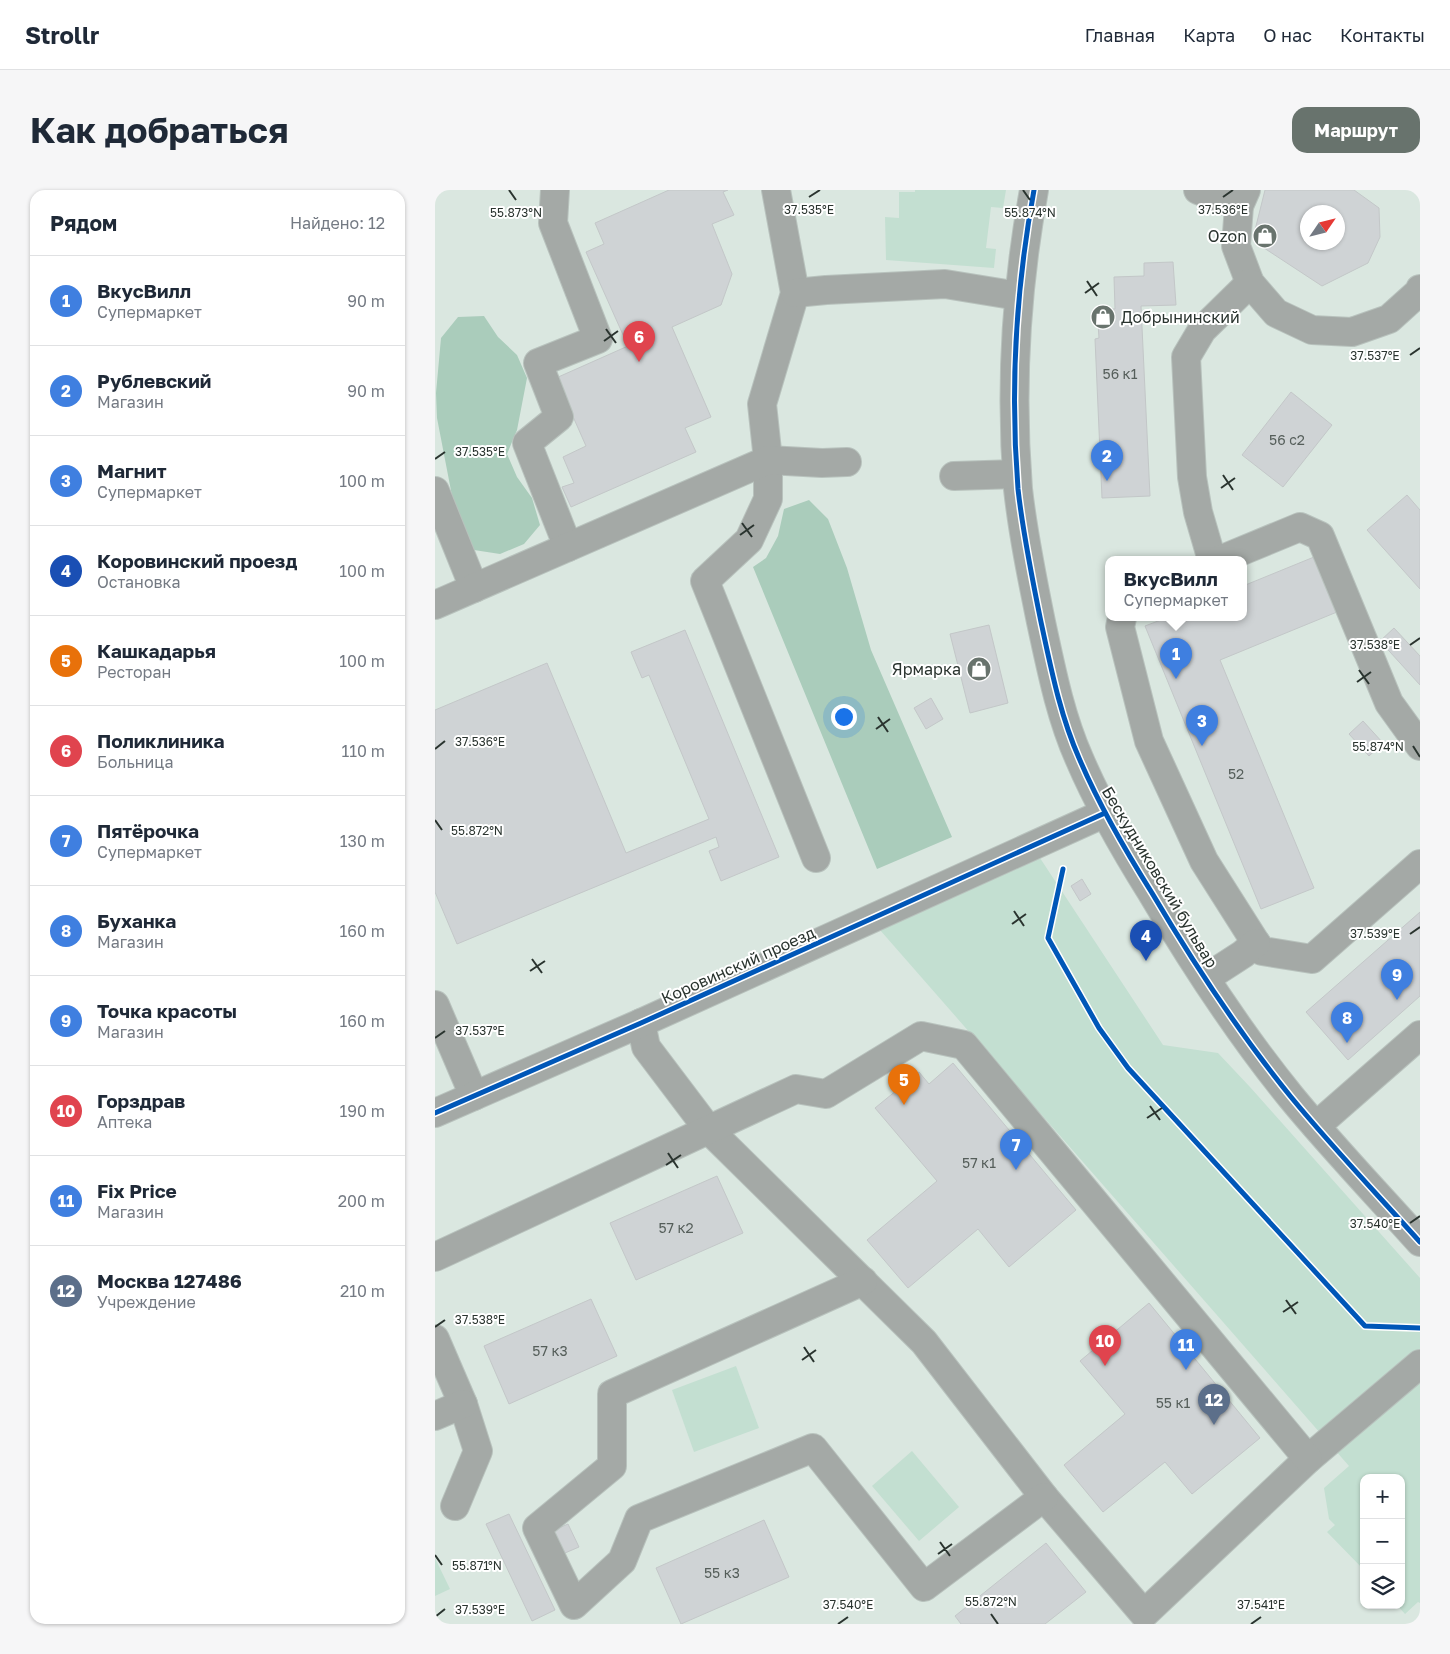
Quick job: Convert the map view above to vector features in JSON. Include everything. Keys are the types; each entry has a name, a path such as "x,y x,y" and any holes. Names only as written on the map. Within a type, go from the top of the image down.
{"street":[{"path":"555,190 553,223 598,339 538,363 559,417 527,443 568,547"},
{"path":"776,190 795,293 762,404 768,460 769,500 749,540 705,581 817,858"},
{"name":"Бескудниковский бульвар","path":"1033,190 1018,296 1015,387 1017,474 1029,563 1053,681 1079,758 1105,813 1175,931 1237,1027 1292,1098 1420,1242"},
{"path":"1198,190 1243,198 1236,246 1250,284 1276,313 1312,330 1352,332 1389,319 1419,292"},
{"path":"795,293 945,284 1018,296"},
{"path":"1212,556 1198,512 1192,477 1186,357 1202,330 1250,284"},
{"path":"435,605 768,460 822,463 847,462"},
{"path":"955,476 1017,474"},
{"path":"435,491 474,588"},
{"path":"1230,556 1300,527 1320,536 1389,703 1420,746"},
{"path":"1121,621 1120,627 1149,742 1204,862 1262,950 1312,959 1420,864"},
{"name":"Коровинский проезд","path":"435,1113 641,1023 1105,813"},
{"path":"1206,978 1243,954 1256,943"},
{"path":"435,1005 474,1096"},
{"path":"641,1023 646,1048 709,1129 924,1342 1138,1619 1308,1459 1420,1364"},
{"path":"1316,1126 1420,1035"},
{"path":"435,1257 796,1089 826,1094 921,1036 964,1045 1308,1459"},
{"path":"863,1281 612,1394 612,1466 537,1528 574,1605 622,1561 639,1519 813,1448 924,1587 1044,1497"},
{"path":"435,1338 463,1404 478,1452 455,1506"},
{"path":"435,1416 463,1404"}],"green space":[{"path":"915,190 1006,190 1003,208 991,207 986,248 996,249 994,268 886,260 885,217 899,218 899,192 915,192"},
{"path":"484,316 498,337 517,355 527,378 517,430 507,454 517,477 532,498 540,525 524,544 500,554 474,550 461,526 453,501 437,418 436,393 441,338 458,317"},
{"path":"809,500 828,519 847,568 871,650 952,837 877,869 753,567 766,558 778,536 784,509"},
{"path":"1040,858 1163,1045 1218,1053 1420,1278 1420,1603 1418,1602 1405,1614 1401,1609 1405,1609 1405,1474 1360,1474 1360,1566 1327,1532 1335,1525 1329,1519 1324,1488 1349,1466 880,930"},
{"path":"736,1366 759,1428 694,1452 672,1390"},
{"path":"912,1451 959,1507 919,1541 872,1486"},
{"path":"435,1558 450,1589 435,1596"}],"building":[{"path":"669,190 728,190 723,192 734,215 712,224 732,274 721,305 672,327 711,417 685,428 696,452 571,507 562,487 574,483 563,457 586,446 556,378 628,346 586,252 604,244 595,223"},
{"path":"1265,190 1354,190 1379,208 1380,237 1368,263 1322,286 1261,246 1255,230"},
{"path":"1173,262 1176,305 1141,306 1150,496 1102,498 1095,339 1099,338 1097,309 1115,309 1114,277 1144,276 1144,263"},
{"path":"1291,392 1332,425 1283,487 1242,455"},
{"path":"1407,495 1420,510 1420,589 1367,530"},
{"path":"1314,557 1337,612 1220,660 1314,888 1261,909 1145,626 1158,621 1247,621 1247,584"},
{"name":"Ярмарка","path":"989,625 1008,703 970,713 950,634"},
{"path":"1394,628 1420,656 1420,685 1380,641"},
{"path":"685,630 779,857 721,881 709,851 719,847 716,837 457,944 435,892 435,710 547,663 626,853 709,819 649,675 642,678 631,652"},
{"path":"931,698 943,719 926,729 914,708"},
{"path":"1363,721 1383,743 1369,756 1349,734"},
{"path":"1082,879 1091,894 1080,901 1071,886"},
{"path":"1420,912 1420,996 1348,1060 1306,1012"},
{"path":"953,1063 1076,1210 1009,1267 978,1229 908,1288 867,1240 937,1181 875,1108 919,1072 929,1084"},
{"path":"717,1176 743,1233 636,1280 610,1223"},
{"path":"591,1299 617,1356 509,1404 484,1346"},
{"path":"1149,1303 1260,1438 1192,1494 1165,1462 1103,1512 1064,1465 1125,1414 1080,1361"},
{"path":"509,1514 555,1610 532,1621 486,1524"},
{"path":"764,1520 789,1577 681,1624 656,1568"},
{"path":"568,1524 579,1547 558,1556 548,1533"},
{"path":"1046,1543 1086,1592 1045,1624 961,1624 955,1616"}],"cycle path":[{"path":"1034,190 1023,264 1016,339 1015,414 1018,489 1025,539 1041,622 1057,691 1072,742 1095,793 1122,844 1184,946 1235,1023 1307,1116 1420,1242"},
{"path":"435,1113 641,1023 1105,813"},
{"path":"1063,869 1048,938 1099,1028 1128,1068 1365,1326 1420,1328"}],"place":[{"name":"Ozon","path":"1265,236"},
{"name":"Добрынинский","path":"1103,317"},
{"name":"Поликлиника","path":"639,362"},
{"name":"Рублевский","path":"1107,481"},
{"name":"Ярмарка","path":"979,669"},
{"name":"ВкусВилл","path":"1176,679"},
{"name":"Магнит","path":"1202,746"},
{"name":"Коровинский проезд","path":"1146,961"},
{"name":"Точка красоты","path":"1397,1000"},
{"name":"Буханка","path":"1347,1043"},
{"name":"Кашкадарья","path":"904,1105"},
{"name":"Пятёрочка","path":"1016,1170"},
{"name":"Горздрав","path":"1105,1366"},
{"name":"Fix Price","path":"1186,1370"},
{"name":"Москва 127486","path":"1214,1425"}]}
